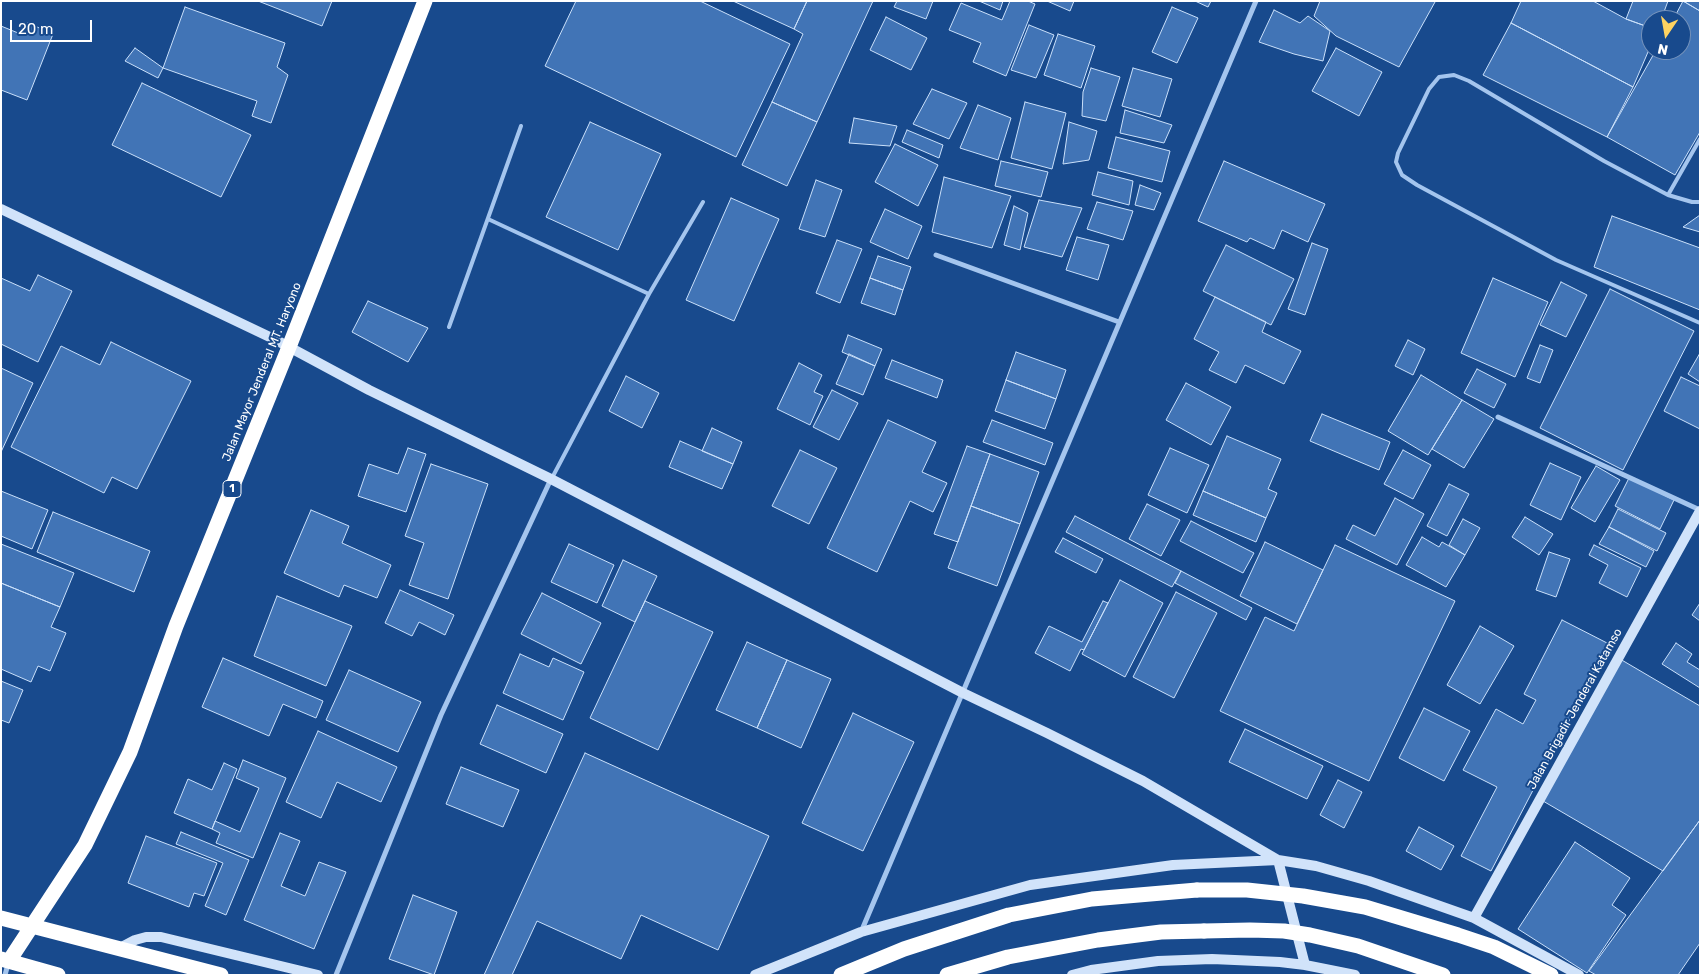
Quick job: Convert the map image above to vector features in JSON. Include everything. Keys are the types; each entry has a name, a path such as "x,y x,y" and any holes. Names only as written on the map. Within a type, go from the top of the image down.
{"highway":[{"name":"Jalan Mayor Jenderal MT. Haryono","path":"5,965 85,845 130,752 176,626 289,347 425,1"},
{"path":"841,975 904,949 1010,915 1092,899 1197,890 1256,891 1303,896 1365,907 1494,947 1551,975"},
{"path":"1,918 221,975"},
{"path":"947,975 1008,957 1098,940 1161,932 1250,930 1284,931 1358,946 1443,975"},
{"path":"5,965 58,975"}],"street":[{"path":"861,932 1256,1"},
{"path":"1,209 289,347 369,390 551,480 963,693 1143,781 1278,860 1305,965"},
{"path":"936,255 1119,322"},
{"path":"1498,417 1700,511"},
{"path":"336,975 441,715 551,480"},
{"name":"Jalan Brigadir Jenderal Katamso","path":"1474,918 1700,511"},
{"path":"755,975 861,932 1030,885 1173,865 1278,860 1316,866 1369,881 1474,918 1579,975"},
{"path":"118,949 135,940 146,937 161,937 318,975"},
{"path":"1072,975 1091,970 1158,961 1212,959 1254,960 1305,965 1355,975"}],"lane":[{"path":"1700,202 1692,202 1668,195 1604,161 1469,81 1454,76 1439,78 1429,89 1398,152 1396,162 1402,175 1417,185 1565,264 1700,324"},
{"path":"449,327 521,126"},
{"path":"1668,195 1700,140"},
{"path":"551,480 649,294 703,202"},
{"path":"488,219 649,294"}],"building":[{"path":"258,1 332,1 322,26"},
{"path":"576,1 700,1 790,44 736,157 545,66"},
{"path":"733,1 807,1 794,29"},
{"path":"807,1 873,1 817,122 772,102 803,34 794,29"},
{"path":"897,1 933,1 926,19 894,7"},
{"path":"979,1 1003,1 1000,10"},
{"path":"1010,1 1028,1 1035,4 1006,76 973,62 981,43 949,30 961,3 1002,20"},
{"path":"1047,1 1074,1 1070,11"},
{"path":"1195,1 1211,1 1208,7"},
{"path":"1320,1 1435,2 1399,67 1336,36 1314,16"},
{"path":"1521,1 1593,1 1626,19 1641,24 1641,60 1645,60 1633,87 1511,23"},
{"path":"1633,1 1668,1 1665,10 1641,10 1641,24 1626,19"},
{"path":"1683,1 1700,1 1700,11"},
{"path":"1683,1 1700,11 1700,132 1675,175 1607,137 1650,60 1691,60 1691,10 1678,10"},
{"path":"185,7 285,43 277,67 288,75 271,123 252,116 257,101 163,68"},
{"path":"1172,7 1198,18 1177,63 1152,52"},
{"path":"1274,10 1300,23 1308,16 1330,31 1323,61 1294,54 1259,42"},
{"path":"886,17 927,38 911,70 870,50"},
{"path":"28,23 53,34 27,100 1,90 1,26 23,35"},
{"path":"1511,23 1633,87 1607,137 1483,75"},
{"path":"1029,25 1054,35 1036,78 1011,70"},
{"path":"1058,34 1095,46 1081,88 1044,75"},
{"path":"135,48 163,68 158,78 125,61"},
{"path":"1336,48 1382,72 1359,116 1312,91"},
{"path":"1091,68 1120,77 1106,121 1082,116 1083,92"},
{"path":"1133,68 1172,79 1160,117 1122,106"},
{"path":"142,83 251,135 221,197 112,145"},
{"path":"932,89 967,103 949,139 913,124"},
{"path":"772,102 817,122 787,186 742,165"},
{"path":"1025,102 1066,113 1052,169 1011,158"},
{"path":"978,105 1011,118 998,160 960,148"},
{"path":"1125,110 1172,125 1164,143 1120,133"},
{"path":"854,118 897,126 890,146 849,143"},
{"path":"590,122 661,154 618,250 546,217"},
{"path":"1069,122 1097,131 1089,160 1063,164"},
{"path":"907,130 943,145 939,158 902,142"},
{"path":"1116,137 1170,151 1162,182 1108,168"},
{"path":"895,144 938,165 918,206 875,182"},
{"path":"1001,161 1048,172 1041,197 995,186"},
{"path":"1224,161 1325,204 1308,242 1282,230 1274,249 1250,238 1247,242 1198,221"},
{"path":"1098,172 1133,181 1129,205 1092,195"},
{"path":"944,177 1011,196 992,248 932,232"},
{"path":"816,180 842,190 825,237 799,229"},
{"path":"1140,185 1161,193 1154,210 1135,205"},
{"path":"731,198 779,219 734,321 686,300"},
{"path":"1039,200 1082,208 1062,257 1024,247"},
{"path":"1097,202 1133,211 1123,240 1087,229"},
{"path":"1014,206 1028,213 1020,250 1004,245"},
{"path":"885,209 922,226 908,259 870,242"},
{"path":"1700,215 1700,232 1683,227"},
{"path":"1612,216 1700,248 1700,310 1594,267"},
{"path":"1077,237 1109,245 1098,280 1066,270"},
{"path":"837,240 862,249 840,303 816,293"},
{"path":"1312,243 1328,249 1305,315 1288,309"},
{"path":"1226,245 1294,279 1271,325 1203,291"},
{"path":"878,256 911,267 903,290 870,278"},
{"path":"38,275 72,291 38,362 1,344 1,278 30,291"},
{"path":"870,278 903,290 895,315 861,303"},
{"path":"1493,278 1548,302 1515,377 1461,353"},
{"path":"1561,282 1587,295 1566,337 1540,325"},
{"path":"1610,289 1694,331 1623,470 1540,428"},
{"path":"1215,297 1266,322 1262,332 1301,351 1284,384 1245,365 1236,383 1209,370 1219,352 1194,339"},
{"path":"368,301 428,328 408,362 352,332"},
{"path":"848,335 882,349 875,366 842,352"},
{"path":"1408,340 1425,349 1413,375 1395,366"},
{"path":"111,342 191,381 137,489 112,477 104,493 11,447 61,346 100,365"},
{"path":"1540,345 1553,350 1540,383 1527,378"},
{"path":"1016,352 1066,370 1056,399 1006,380"},
{"path":"1700,353 1700,382 1688,374"},
{"path":"849,354 875,366 863,395 836,384"},
{"path":"892,360 943,380 937,398 885,378"},
{"path":"799,363 822,375 814,392 823,396 810,425 777,409"},
{"path":"1,368 33,383 1,452"},
{"path":"1477,369 1506,384 1494,408 1464,393"},
{"path":"1421,375 1462,400 1428,455 1388,431"},
{"path":"626,376 659,393 642,428 609,411"},
{"path":"1681,377 1700,386 1700,429 1664,411"},
{"path":"1006,380 1056,399 1045,429 995,411"},
{"path":"1186,383 1231,407 1211,445 1166,420"},
{"path":"832,390 858,403 839,440 813,427"},
{"path":"1462,400 1494,419 1464,468 1432,449"},
{"path":"1322,414 1390,442 1379,470 1310,441"},
{"path":"888,420 936,442 922,472 947,483 933,512 910,501 877,572 827,548"},
{"path":"992,420 1053,443 1045,465 983,442"},
{"path":"712,428 742,442 733,464 702,451"},
{"path":"1227,436 1281,459 1268,489 1277,493 1266,518 1203,491"},
{"path":"680,441 733,464 722,489 669,467"},
{"path":"967,446 990,454 958,542 934,534"},
{"path":"408,448 426,454 406,512 358,496 369,464 398,474"},
{"path":"1170,448 1209,465 1187,513 1148,495"},
{"path":"800,450 837,468 809,524 772,506"},
{"path":"1403,450 1431,465 1413,499 1384,484"},
{"path":"990,454 1039,472 1020,524 971,506"},
{"path":"1550,463 1581,477 1561,520 1530,505"},
{"path":"431,464 488,484 448,599 409,585 424,543 405,536"},
{"path":"1596,466 1620,480 1595,522 1571,508"},
{"path":"1629,478 1674,500 1660,529 1615,506"},
{"path":"1449,484 1469,494 1447,536 1427,526"},
{"path":"1,491 48,510 32,549 1,536"},
{"path":"1203,491 1266,518 1256,542 1193,515"},
{"path":"1395,498 1424,514 1397,565 1346,539 1353,525 1375,536"},
{"path":"1147,504 1180,520 1161,556 1129,539"},
{"path":"971,506 1020,524 997,586 948,568"},
{"path":"1618,509 1666,533 1657,551 1609,527"},
{"path":"311,510 349,526 342,543 391,565 377,598 344,585 339,597 284,573"},
{"path":"53,512 150,551 134,592 37,552"},
{"path":"1075,516 1181,571 1172,587 1066,532"},
{"path":"1525,517 1553,534 1539,555 1512,537"},
{"path":"1463,519 1480,528 1465,555 1449,545"},
{"path":"1191,521 1254,553 1243,573 1180,541"},
{"path":"1609,527 1654,551 1646,567 1599,544"},
{"path":"1422,537 1439,547 1442,542 1465,555 1446,587 1406,565"},
{"path":"1063,538 1103,559 1096,573 1055,552"},
{"path":"1265,542 1323,570 1297,624 1240,596"},
{"path":"1,544 74,573 60,607 1,583"},
{"path":"569,544 614,565 597,603 551,582"},
{"path":"1335,545 1455,601 1369,781 1220,711 1265,617 1294,631"},
{"path":"1594,545 1641,568 1627,597 1599,583 1608,565 1589,555"},
{"path":"1549,552 1570,559 1556,597 1536,590"},
{"path":"623,560 657,576 635,622 602,606"},
{"path":"1181,571 1252,608 1246,620 1175,583"},
{"path":"1120,580 1163,603 1125,677 1082,654"},
{"path":"1,583 60,607 51,627 66,633 50,671 38,666 31,682 1,669"},
{"path":"400,590 454,615 445,635 419,622 412,636 385,623"},
{"path":"1176,592 1217,613 1174,698 1133,677"},
{"path":"542,593 601,623 581,664 521,634"},
{"path":"277,596 352,626 326,686 254,656"},
{"path":"645,601 713,632 658,750 590,718"},
{"path":"1103,601 1108,603 1084,650 1081,649 1070,671 1035,653 1049,626 1082,642"},
{"path":"1700,603 1700,621 1692,615"},
{"path":"1562,620 1609,644 1491,871 1461,856 1497,787 1463,770 1496,709 1523,724 1536,700 1524,694"},
{"path":"1480,626 1514,646 1480,704 1447,685"},
{"path":"747,642 787,660 757,728 716,710"},
{"path":"1676,643 1692,654 1687,662 1700,670 1700,688 1662,664"},
{"path":"520,654 549,667 553,658 584,672 563,720 503,693"},
{"path":"223,658 323,701 316,718 283,704 269,736 202,707"},
{"path":"1620,659 1700,706 1700,820 1663,871 1543,801"},
{"path":"787,660 831,679 801,748 757,728"},
{"path":"349,670 421,702 398,752 326,720"},
{"path":"1,681 23,690 9,723 1,720"},
{"path":"497,705 563,734 546,773 480,744"},
{"path":"1424,708 1470,731 1444,781 1399,758"},
{"path":"853,713 914,742 863,851 802,823"},
{"path":"1245,729 1323,766 1307,799 1229,762"},
{"path":"318,731 397,767 381,802 337,782 321,818 286,802"},
{"path":"585,753 769,836 718,950 641,915 621,959 537,921 512,975 484,975"},
{"path":"243,760 286,778 253,858 216,843 220,833 212,829 215,821 240,832 259,788 236,778"},
{"path":"224,763 237,769 212,829 174,813 188,779 212,790"},
{"path":"461,767 519,790 503,827 446,804"},
{"path":"1338,780 1362,792 1344,828 1320,815"},
{"path":"1700,820 1700,943 1678,975 1596,975 1589,971"},
{"path":"1419,827 1454,846 1441,870 1406,851"},
{"path":"181,832 249,860 226,915 205,906 223,863 176,844"},
{"path":"280,833 300,841 281,886 305,896 319,862 346,872 314,949 244,920"},
{"path":"146,836 217,863 204,896 194,893 189,907 128,883"},
{"path":"1575,842 1630,878 1612,905 1626,915 1587,973 1518,929"},
{"path":"413,895 457,912 434,975 389,959"}]}
